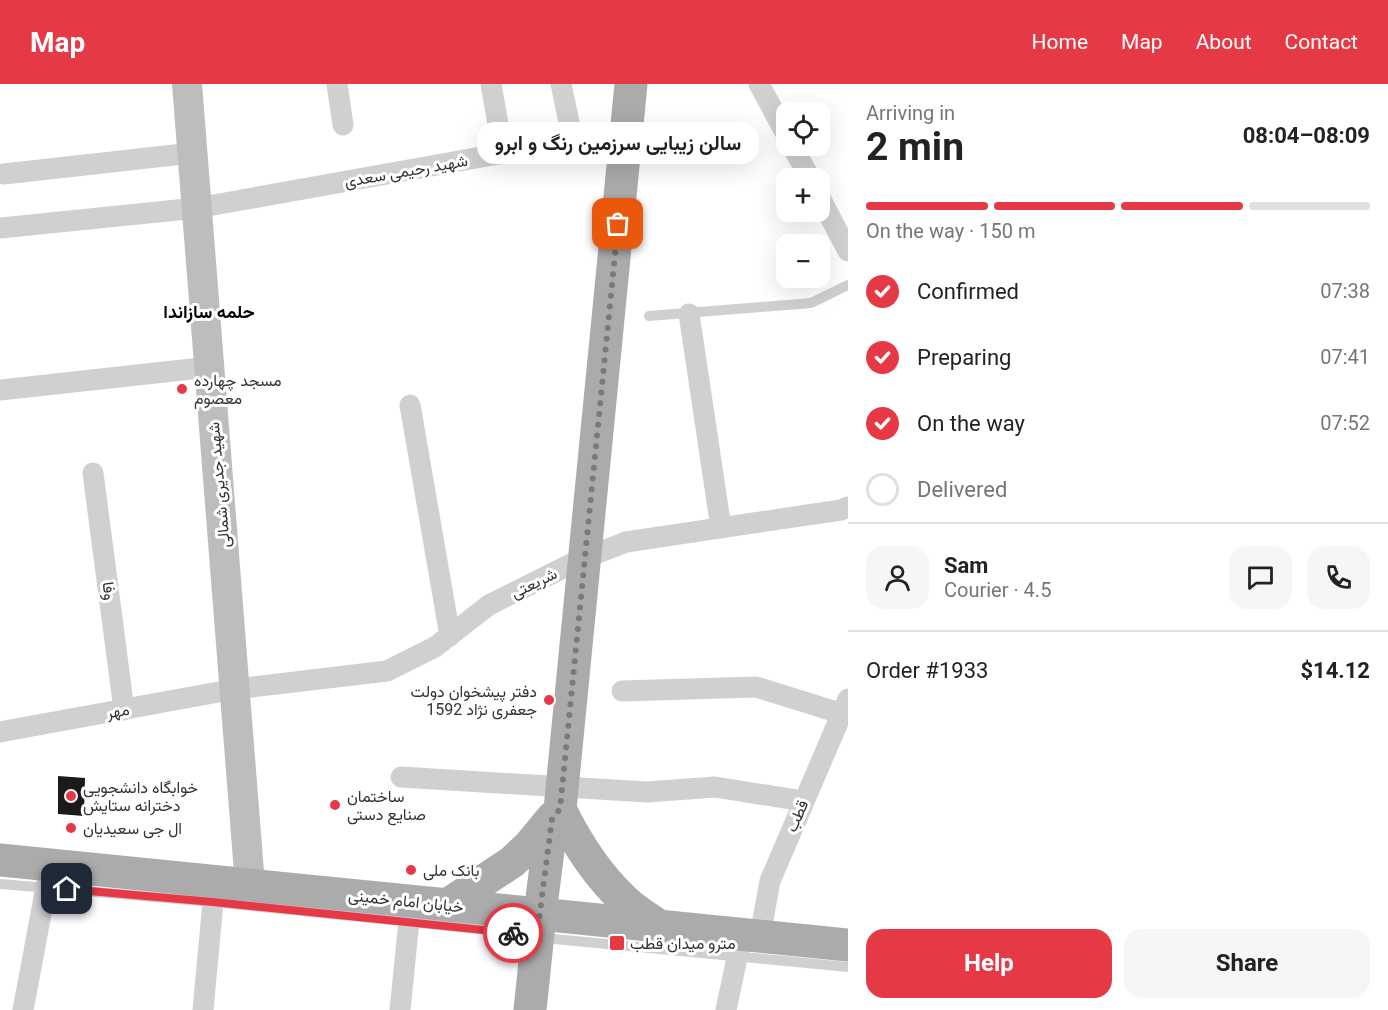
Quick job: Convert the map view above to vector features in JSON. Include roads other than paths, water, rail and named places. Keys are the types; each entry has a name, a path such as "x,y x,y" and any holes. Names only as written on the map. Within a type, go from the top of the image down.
{"main road":[{"name":"شهید جدیری شمالی","path":"187,84 250,885"},
{"path":"546,1010 547,926 632,84"},
{"path":"447,905 512,862 529,846 558,810"},
{"path":"558,810 581,848 604,878 626,902 659,926"},
{"name":"خیابان امام خمینی","path":"0,860 49,876 250,885 411,901 447,905 547,926 659,926 747,942 848,945"},
{"path":"530,1010 547,926"}],"street":[{"path":"337,84 342,125"},
{"path":"491,84 503,153"},
{"path":"561,84 573,141"},
{"path":"759,84 776,115"},
{"name":"شهید رحیمی سعدی","path":"0,228 197,208 615,133"},
{"path":"4,174 192,153"},
{"path":"830,217 848,251"},
{"path":"688,314 721,528"},
{"path":"0,390 210,367"},
{"path":"410,405 450,636"},
{"name":"وفا","path":"93,473 124,710"},
{"name":"شریعتی","path":"235,689 387,672 435,647 489,605 575,562 626,542 841,510 848,507"},
{"path":"622,691 756,687 844,716"},
{"name":"مهر","path":"0,732 235,689"},
{"name":"قطب","path":"726,1010 747,942 770,881 803,801 844,716"},
{"path":"401,777 558,810 571,786 647,792 715,787 803,801"},
{"path":"23,1010 49,876"},
{"path":"400,1010 411,901"},
{"path":"202,1010 213,902"}],"lane":[{"path":"649,316 810,303 848,285"},
{"path":"0,884 49,876 213,902 747,942 848,967"}],"place":[{"name":"سالن زیبایی سرزمین رنگ و ابرو","path":"618,224"},
{"name":"مسجد چهارده معصوم","path":"182,389"},
{"name":"دفتر پیشخوان دولت 1592 جعفری نژاد","path":"549,700"},
{"name":"خوابگاه دانشجویی دخترانه ستایش","path":"71,796"},
{"name":"ساختمان صنایع دستی","path":"335,805"},
{"name":"ال جی سعیدیان","path":"71,828"},
{"name":"بانک ملی","path":"411,870"},
{"name":"مترو میدان قطب","path":"617,943"}],"district":[{"name":"حلمه سازاندا","path":"209,311"}]}
